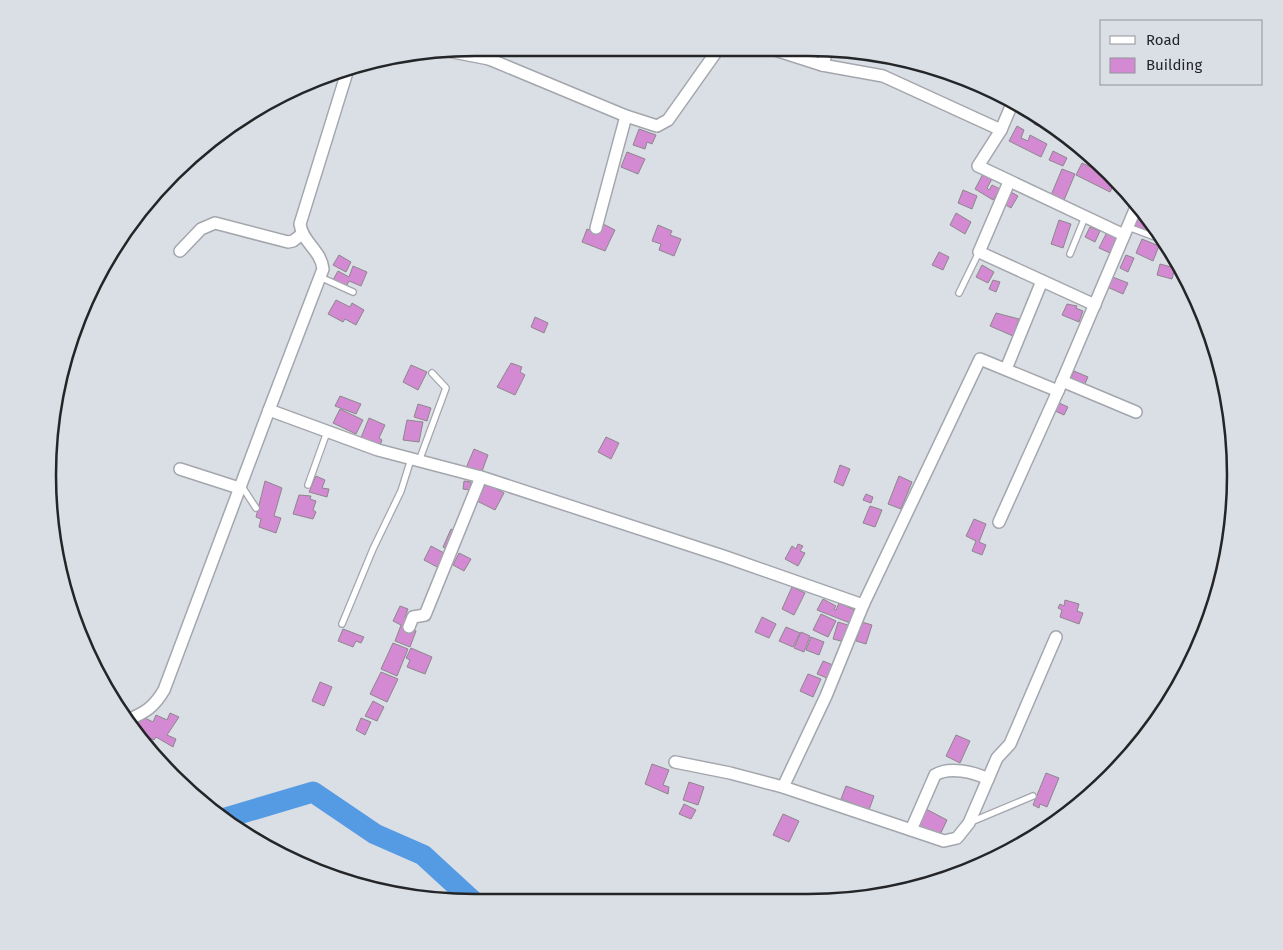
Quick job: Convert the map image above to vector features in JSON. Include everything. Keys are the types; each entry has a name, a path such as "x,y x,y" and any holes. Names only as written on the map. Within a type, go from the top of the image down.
{"street":[{"path":"497,56 626,116 657,126 668,120 713,56"},
{"path":"794,56 822,65 883,76 1001,130"},
{"path":"822,65 825,57"},
{"path":"134,717 147,712 156,704 164,690 323,269 319,253 302,234 300,224 346,77"},
{"path":"1010,108 1001,130 978,166 1085,217 1126,231"},
{"path":"596,228 626,116"},
{"path":"1009,182 978,252 1094,306"},
{"path":"999,522 1060,386 1134,212"},
{"path":"180,251 201,229 215,223 288,242 302,234"},
{"path":"1006,369 1042,281"},
{"path":"783,787 826,696 862,605 980,359 1136,412"},
{"path":"270,410 378,450 481,478 726,557 862,605"},
{"path":"180,469 240,487"},
{"path":"409,627 413,617 422,618 425,615 481,478"},
{"path":"675,762 730,773 783,787 944,841 957,838 969,823 997,758 1010,744 1056,636"},
{"path":"911,830 935,776 940,772 966,772 988,779"}],"lane":[{"path":"1070,254 1085,217"},
{"path":"1126,231 1153,238"},
{"path":"959,293 978,252"},
{"path":"320,277 353,292"},
{"path":"342,624 373,549 446,388 432,373"},
{"path":"308,486 327,432"},
{"path":"240,487 256,508"},
{"path":"969,823 1032,796"}],"building":[{"path":"1017,126 1024,130 1021,138 1028,141 1030,135 1047,144 1041,157 1009,141"},
{"path":"639,129 656,135 652,144 647,142 645,149 633,145"},
{"path":"1053,151 1067,158 1063,166 1049,160"},
{"path":"627,152 645,159 638,174 621,167"},
{"path":"1082,163 1092,167 1112,188 1110,192 1076,175"},
{"path":"1062,169 1075,174 1062,205 1049,200"},
{"path":"983,174 992,179 987,188 989,190 992,185 1000,189 993,200 975,189"},
{"path":"963,190 977,196 972,209 958,203"},
{"path":"1011,192 1018,196 1011,208 1004,204"},
{"path":"956,213 971,222 965,234 950,225"},
{"path":"1135,214 1147,229 1146,231 1133,226"},
{"path":"1059,220 1071,224 1063,248 1051,244"},
{"path":"603,224 615,230 605,251 582,242 587,229 598,233"},
{"path":"658,225 672,231 670,235 681,239 674,256 659,250 661,244 652,241"},
{"path":"1090,227 1100,231 1095,242 1085,237"},
{"path":"1107,232 1118,238 1110,253 1099,248"},
{"path":"1142,239 1159,246 1153,261 1136,253"},
{"path":"939,252 949,257 943,270 932,265"},
{"path":"339,255 351,262 346,272 333,265"},
{"path":"1126,255 1134,258 1128,272 1120,268"},
{"path":"1160,264 1172,267 1174,272 1172,279 1157,275"},
{"path":"982,265 994,272 988,283 976,277"},
{"path":"353,266 367,272 361,286 349,281 346,287 333,280 338,271 349,277"},
{"path":"1110,276 1128,283 1123,294 1105,286"},
{"path":"993,280 1000,282 996,292 989,289"},
{"path":"336,300 350,307 352,303 364,310 356,325 345,319 343,322 328,314"},
{"path":"1067,304 1077,306 1076,308 1083,311 1079,322 1062,315"},
{"path":"996,313 1019,319 1013,336 990,326"},
{"path":"535,317 548,323 544,333 531,327"},
{"path":"511,363 522,367 520,372 525,375 515,395 497,387"},
{"path":"411,365 427,372 418,390 403,382"},
{"path":"1074,371 1088,377 1083,388 1069,383"},
{"path":"340,396 361,404 356,414 335,406"},
{"path":"1057,402 1068,407 1064,415 1053,410"},
{"path":"418,404 431,408 427,421 414,417"},
{"path":"340,409 363,420 356,434 333,423"},
{"path":"369,418 385,425 379,438 382,440 379,448 360,440"},
{"path":"407,420 423,422 419,442 403,440"},
{"path":"606,437 619,443 611,459 598,452"},
{"path":"474,449 488,455 481,474 466,468"},
{"path":"840,465 850,469 843,486 834,482"},
{"path":"316,476 325,480 322,488 329,489 327,497 309,492"},
{"path":"899,476 912,482 901,509 888,504"},
{"path":"265,481 282,488 274,516 281,518 276,533 259,527 261,519 256,517"},
{"path":"464,481 471,482 470,490 463,489"},
{"path":"486,483 504,493 495,510 477,501"},
{"path":"866,494 873,497 871,503 863,500"},
{"path":"299,495 311,496 310,499 316,501 313,510 316,512 313,519 293,514"},
{"path":"870,506 882,510 875,527 863,523"},
{"path":"974,519 986,524 979,542 986,545 982,555 972,551 976,541 966,536"},
{"path":"451,529 458,532 450,550 443,547"},
{"path":"798,544 803,546 800,551 805,553 798,566 785,559 792,546 796,549"},
{"path":"431,546 446,554 439,568 424,560"},
{"path":"459,553 471,559 464,571 453,565"},
{"path":"792,587 805,593 794,615 782,609"},
{"path":"823,599 836,606 834,609 836,610 839,603 855,610 850,623 817,610"},
{"path":"1065,600 1079,604 1077,611 1083,613 1079,624 1060,617 1062,610 1058,608 1060,604 1064,606"},
{"path":"400,606 408,609 405,617 408,619 404,626 416,631 410,647 395,641 401,625 393,621"},
{"path":"821,614 836,621 828,637 813,630"},
{"path":"762,617 776,624 769,638 755,632"},
{"path":"838,622 851,626 845,642 833,639"},
{"path":"862,622 872,625 866,644 856,641"},
{"path":"786,627 800,633 793,647 779,641"},
{"path":"343,629 364,637 361,643 356,641 353,647 338,641"},
{"path":"801,632 810,636 804,652 794,648"},
{"path":"811,637 824,642 819,655 806,650"},
{"path":"393,643 408,649 397,676 381,669"},
{"path":"411,648 432,657 425,674 407,667 410,660 406,658"},
{"path":"823,661 833,665 827,678 817,674"},
{"path":"381,672 398,679 387,702 370,694"},
{"path":"808,674 821,679 813,697 800,691"},
{"path":"320,682 332,687 324,706 312,701"},
{"path":"373,701 384,707 377,721 365,716"},
{"path":"170,713 179,717 167,735 176,739 173,747 156,737 154,740 149,738 138,723 141,716 153,722 156,715 167,720"},
{"path":"361,718 371,722 365,735 356,730"},
{"path":"956,735 970,741 960,763 946,756"},
{"path":"652,764 669,770 663,785 669,787 668,794 645,784"},
{"path":"1046,773 1059,778 1047,807 1040,804 1039,808 1033,805"},
{"path":"689,782 704,787 698,805 683,800"},
{"path":"846,786 874,796 869,810 841,799"},
{"path":"684,804 696,810 691,819 679,814"},
{"path":"926,809 947,820 939,837 918,826"},
{"path":"783,814 799,821 789,842 773,835"}],"waterway":[{"path":"232,816 313,792 375,834 423,855 465,894"}]}
